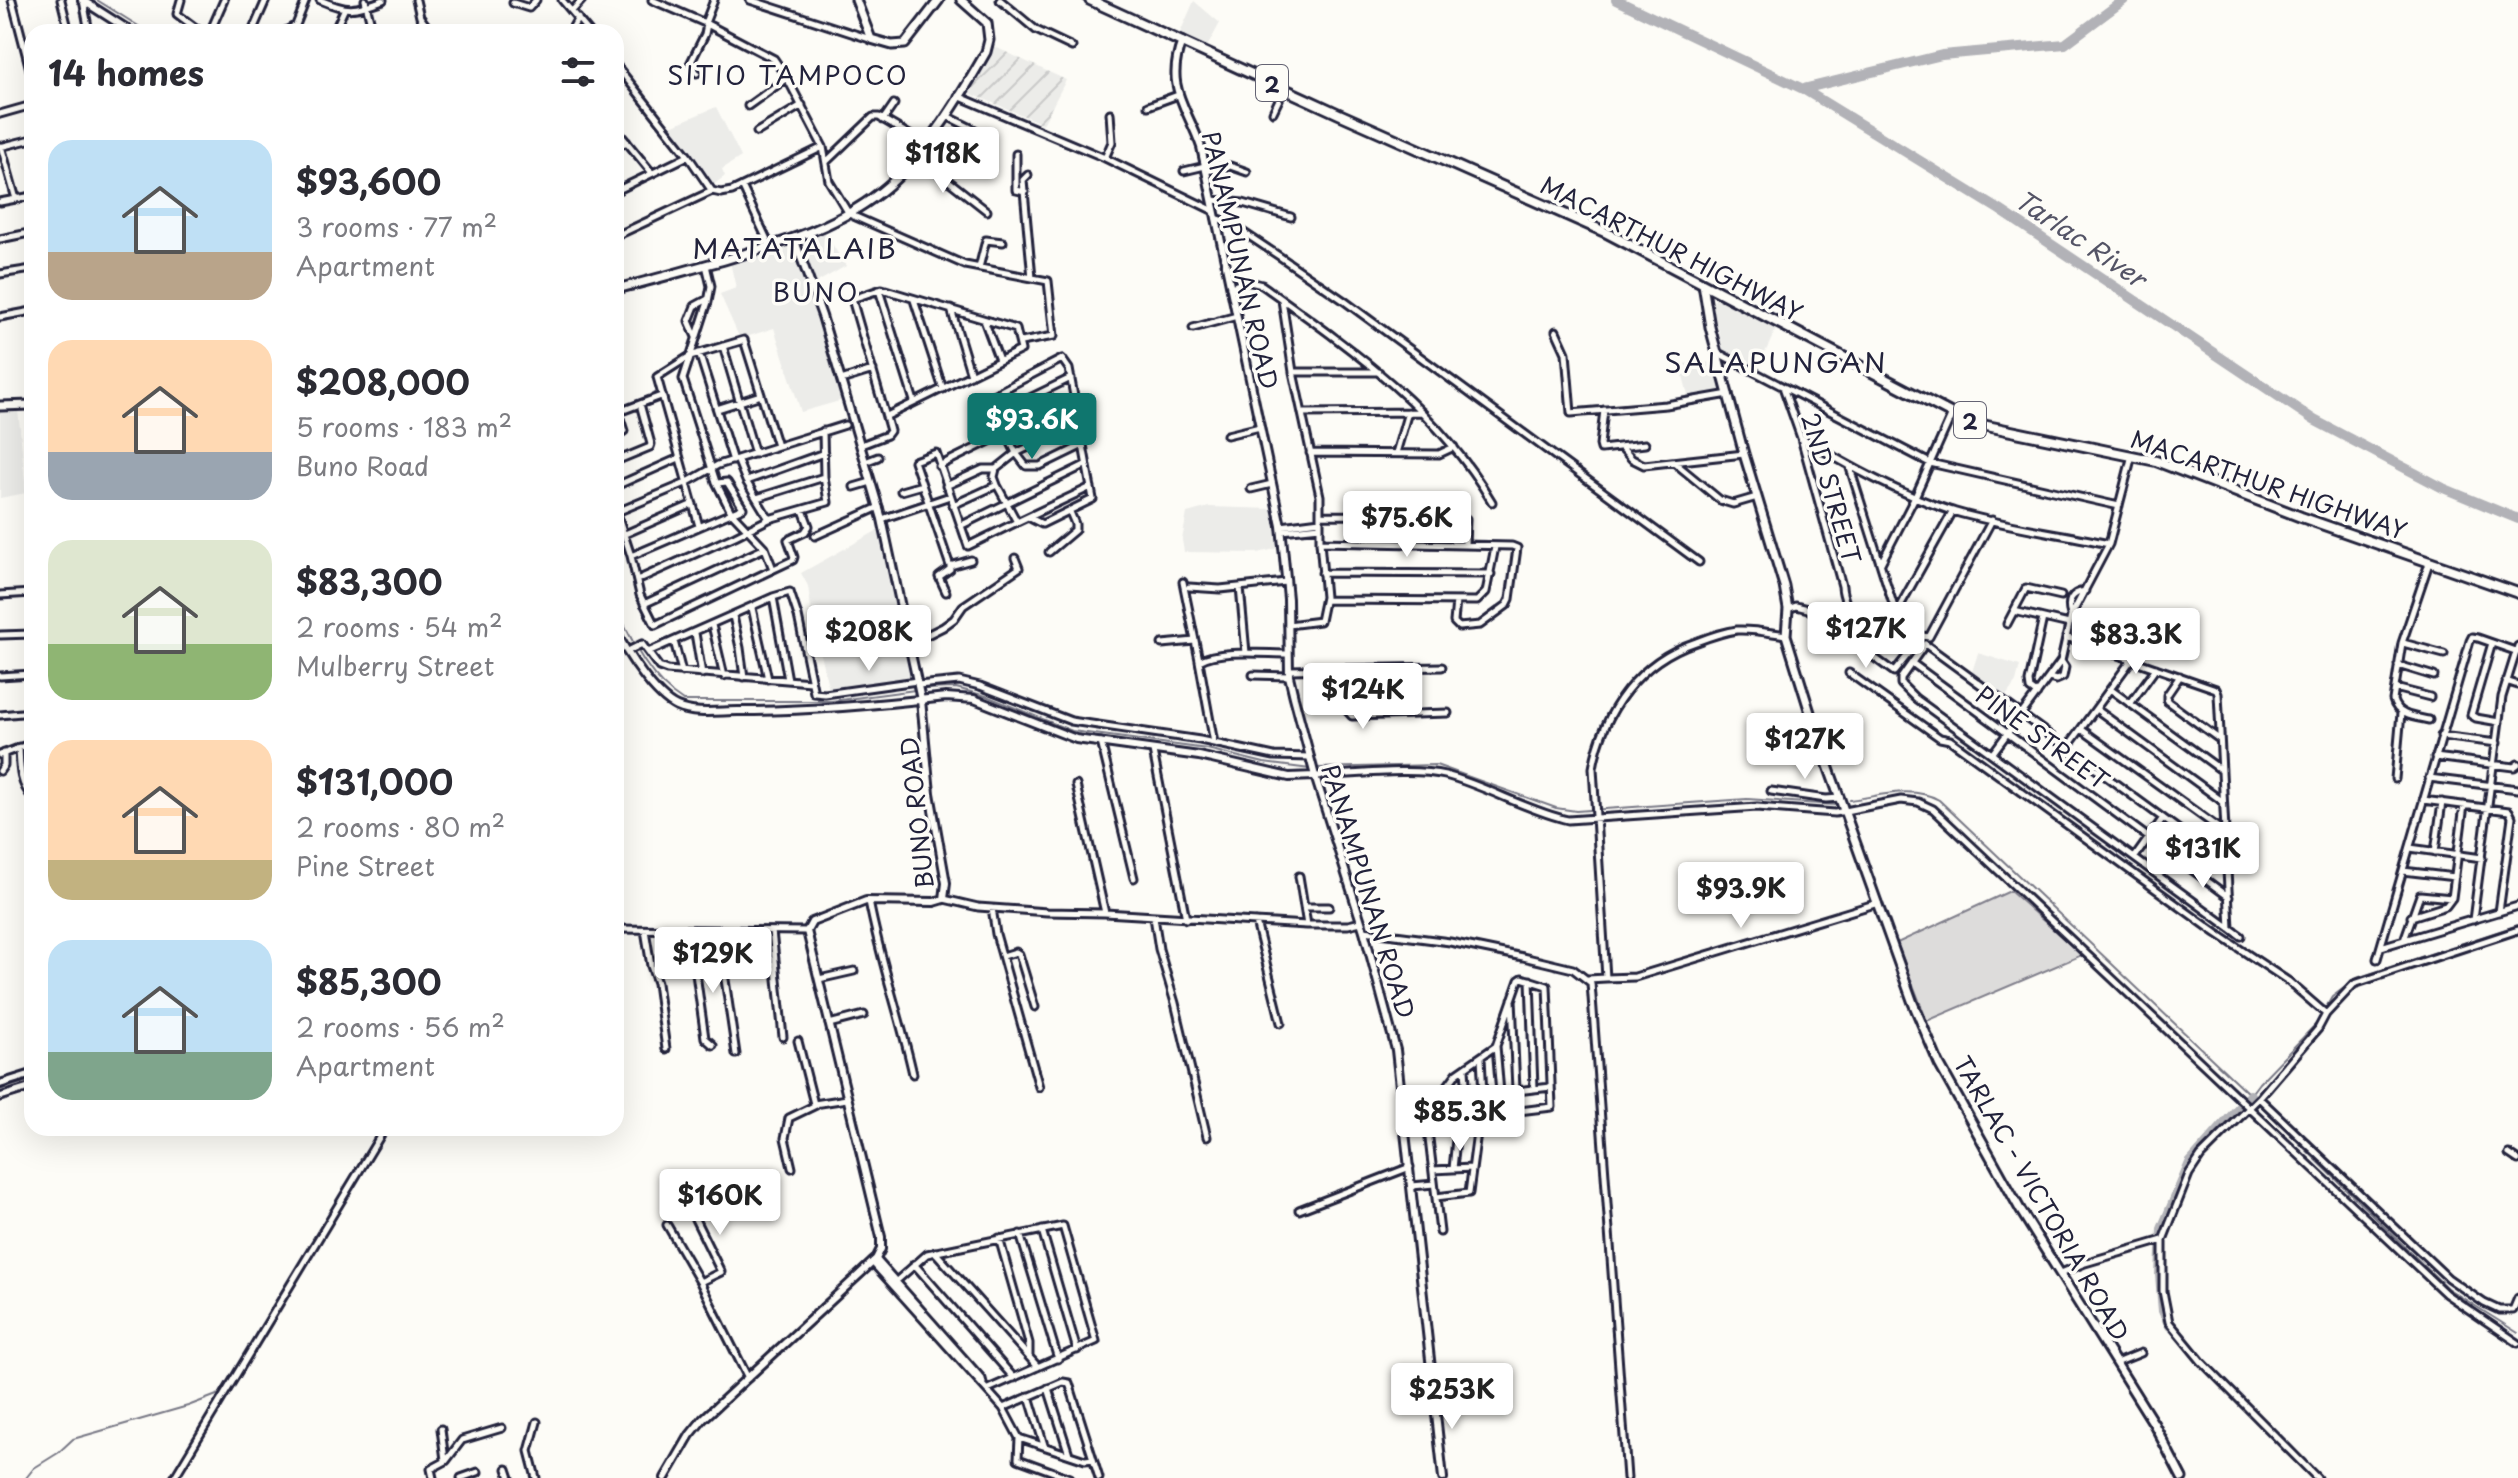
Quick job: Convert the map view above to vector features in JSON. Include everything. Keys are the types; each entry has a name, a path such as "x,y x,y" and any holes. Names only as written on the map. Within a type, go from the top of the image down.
{"highway":[{"name":"MACARTHUR HIGHWAY","path":"1090,0 1605,232 1952,414 1987,426 2132,454 2518,593"}],"main road":[{"path":"856,0 871,39 892,45 905,44 939,0"},
{"path":"624,287 650,282 816,231 849,214 890,185 946,115 979,64 989,40 987,23 972,3 961,0"},
{"name":"TARLAC - VICTORIA ROAD","path":"1703,284 1708,319 1744,454 1784,586 1788,609 1786,635 1817,735 1913,1003 1939,1064 2021,1211 2154,1424 2182,1478"},
{"path":"0,406 24,405"}],"street":[{"path":"12,0 24,46"},
{"path":"61,0 67,24"},
{"path":"82,0 87,24"},
{"path":"82,0 120,24"},
{"path":"181,0 177,14 190,24"},
{"path":"214,24 224,0"},
{"path":"256,24 266,0"},
{"path":"296,24 306,0"},
{"path":"320,0 344,10 383,0"},
{"path":"416,0 425,24"},
{"path":"513,3 529,8 536,0"},
{"path":"572,11 582,0"},
{"path":"652,0 706,23 774,59 823,147 829,181 849,214 943,257 979,268 1043,279 1049,283 1054,336 1021,342"},
{"path":"697,73 690,64 705,34 714,0"},
{"path":"750,0 871,39"},
{"path":"1000,0 1027,24 1072,47"},
{"path":"564,2 583,24"},
{"path":"366,3 371,24"},
{"path":"338,24 344,10"},
{"path":"575,24 578,18"},
{"name":"PANAMPUNAN ROAD","path":"1182,41 1176,59 1178,95 1196,132 1206,168 1281,529 1289,673 1310,757 1391,1028 1400,1076 1443,1478"},
{"path":"624,75 712,191"},
{"path":"748,106 787,78"},
{"path":"1273,112 1284,89"},
{"path":"1148,106 1178,95"},
{"path":"958,96 1105,158 1228,222 1343,300 1699,562"},
{"path":"883,120 894,104"},
{"path":"757,132 802,105"},
{"path":"0,114 24,107"},
{"path":"1105,158 1112,142 1110,113"},
{"path":"946,115 975,130 984,169"},
{"path":"826,162 873,117 925,144"},
{"path":"624,138 652,173"},
{"path":"16,199 0,146 24,142"},
{"path":"624,232 712,191 727,192 742,186 823,147"},
{"path":"1016,154 1016,190 1025,192"},
{"path":"916,155 987,211"},
{"path":"624,187 688,156"},
{"path":"1184,171 1230,166 1247,172"},
{"path":"1028,175 1023,180 1032,278"},
{"path":"742,186 770,246"},
{"path":"0,202 24,198"},
{"path":"1213,200 1243,203 1291,217"},
{"path":"0,239 24,234"},
{"name":"BUNO ROAD","path":"794,238 822,316 882,519 921,700 930,793 946,883 944,899 934,902 869,901 812,922 807,931"},
{"path":"979,268 986,240 1003,242"},
{"path":"706,265 711,286 709,299 683,379 716,482 731,512 765,548 773,569"},
{"path":"0,274 24,270"},
{"path":"1231,287 1250,281 1262,285 1380,372 1423,412 1454,447 1492,502"},
{"path":"879,290 914,401"},
{"path":"861,445 889,433 887,416 851,300 879,290 1015,328 1022,350 887,416"},
{"path":"696,337 689,324 692,312 699,303 709,299"},
{"path":"913,299 943,389"},
{"path":"1282,300 1293,372 1320,496 1325,600 1320,621 1288,625"},
{"path":"951,309 971,375"},
{"path":"0,317 24,312"},
{"path":"1193,328 1237,316"},
{"path":"984,319 999,360"},
{"path":"1556,331 1566,353 1569,412 1574,414 1666,405 1729,394"},
{"path":"699,526 657,377 690,356 745,341 777,446"},
{"path":"723,346 755,454"},
{"path":"1717,352 1930,463 2119,506"},
{"path":"699,353 735,460 769,519"},
{"path":"1028,517 1042,524 1093,500 1085,465 1083,445 1068,365 1062,359 991,396 990,400 1022,463 1034,468 1083,445"},
{"path":"841,380 873,370"},
{"path":"1293,372 1380,372"},
{"path":"997,414 1071,378"},
{"name":"2ND STREET","path":"1783,387 1801,438 1842,594 1847,602 1855,633 1854,642"},
{"path":"717,409 761,395"},
{"path":"624,410 661,396"},
{"path":"939,466 1075,399"},
{"path":"624,458 651,446 640,404"},
{"path":"1604,410 1600,447 1645,444"},
{"path":"1396,453 1408,412"},
{"path":"1302,413 1423,412"},
{"path":"1881,563 1952,414"},
{"path":"1017,522 997,485 994,477 996,469 1016,453 1079,423"},
{"path":"624,508 686,483 710,469 845,425"},
{"path":"1227,435 1260,427"},
{"path":"637,580 769,519 829,501 824,477 823,431"},
{"path":"1801,438 1850,467 1953,511 2109,544"},
{"path":"1310,453 1439,454 1454,447"},
{"path":"1621,447 1632,459 1644,465 1744,454"},
{"path":"946,592 939,577 950,566 914,461 935,452 970,546 1091,487"},
{"path":"746,481 824,453"},
{"path":"1992,754 2061,661 2071,616 2109,544 2132,454"},
{"path":"865,462 878,457"},
{"path":"624,482 679,458"},
{"path":"1674,462 1720,500 1733,504 1757,497"},
{"path":"960,526 1085,465"},
{"path":"1850,467 1899,623 2227,865"},
{"path":"946,486 983,469 996,469"},
{"path":"757,498 824,477"},
{"path":"631,556 743,508 727,482 716,482"},
{"path":"854,487 871,482"},
{"path":"1251,489 1272,484"},
{"path":"901,491 922,485"},
{"path":"953,505 997,485"},
{"path":"882,519 950,496"},
{"path":"693,504 625,534 640,595 655,625 794,559 788,541 809,527 803,510"},
{"path":"815,536 879,507"},
{"path":"1895,614 1953,511"},
{"path":"1049,552 1075,530 1070,512"},
{"path":"1281,529 1321,521 1460,516 1466,519 1465,545"},
{"path":"1913,634 1929,637 1992,520"},
{"path":"1320,542 1517,548 1507,605 1480,625 1459,627 1454,617 1456,601"},
{"path":"1325,600 1477,601 1486,592 1495,547"},
{"path":"644,604 765,548"},
{"path":"909,644 943,627 954,619 963,606 1018,569 1015,558"},
{"path":"950,566 971,560"},
{"path":"2429,562 2402,643 2394,706 2401,713 2429,720"},
{"path":"1322,573 1491,574"},
{"path":"1183,582 1214,743"},
{"path":"1189,587 1220,589 1286,582"},
{"path":"1240,587 1246,654"},
{"path":"2007,624 2026,588 2061,596"},
{"path":"2071,616 2070,599 2074,594 2085,591"},
{"path":"648,652 773,597 792,593 812,690 817,694 959,681 1071,721 1214,743 1274,756 1310,757"},
{"path":"0,595 24,594"},
{"path":"773,597 788,680"},
{"path":"1788,609 1796,606 1808,609 1894,672 1923,642"},
{"path":"752,608 768,679"},
{"path":"2014,611 2069,624"},
{"path":"733,616 744,677"},
{"path":"2037,694 2030,689 2029,682 2043,618"},
{"path":"1851,619 1861,623 1899,623"},
{"path":"712,625 724,676"},
{"path":"1606,978 1593,768 1597,746 1620,700 1641,674 1668,653 1711,636 1738,630 1786,635"},
{"path":"695,633 702,674"},
{"path":"0,635 24,634"},
{"path":"2066,637 2216,689 2230,929"},
{"path":"2377,959 2472,637 2517,649 2506,681 2499,722 2473,920"},
{"path":"674,641 682,672"},
{"path":"1162,644 1195,641"},
{"path":"1923,642 1901,678 1901,684 1915,698 2241,936"},
{"path":"2402,643 2444,654"},
{"path":"2492,643 2471,715 2499,722"},
{"path":"624,645 652,685 674,706 685,709 709,712 802,711 956,696 974,699 1070,737 1230,762 1289,777 1314,770 1434,774 1460,780 1559,818 1578,820 1596,813 1757,807 1809,812 1845,811 1901,800 1918,802 1933,809 2448,1278 2499,1310 2513,1310 2518,1298"},
{"path":"630,650 641,645 662,669 811,682"},
{"path":"1199,661 1206,657 1288,654"},
{"path":"2067,748 2132,659"},
{"path":"2049,678 2056,680 2063,677 2065,667 2061,661"},
{"name":"PINE STREET","path":"1912,663 2229,897"},
{"path":"2398,665 2434,676"},
{"path":"1253,675 1333,668 1442,667"},
{"path":"1333,668 1340,703 1352,716 1448,713"},
{"path":"2130,704 2156,668"},
{"path":"1849,673 1940,738 1950,740 2216,933 2288,981 2326,1014"},
{"path":"0,676 24,674"},
{"path":"2180,676 2166,698 2220,740"},
{"path":"2506,681 2518,685"},
{"path":"2395,688 2430,697"},
{"path":"2110,689 2221,771"},
{"path":"2096,709 2223,801"},
{"path":"0,715 24,713"},
{"path":"2395,779 2401,713"},
{"path":"2081,729 2224,833"},
{"path":"2441,736 2497,743"},
{"path":"1101,742 1134,878"},
{"path":"0,771 4,765 2,753 24,745"},
{"path":"19,747 24,788"},
{"path":"1153,751 1186,919"},
{"path":"2435,757 2514,767 2518,764"},
{"path":"2429,778 2518,789"},
{"path":"1076,785 1105,913"},
{"path":"1771,791 1826,799 1841,797"},
{"path":"2423,800 2509,811 2512,817 2499,912"},
{"path":"2435,852 2442,802"},
{"path":"2411,917 2446,906 2452,898 2464,805"},
{"path":"2135,857 2163,818"},
{"path":"2410,848 2482,858"},
{"path":"2403,871 2455,877"},
{"path":"1299,876 1307,925"},
{"path":"2404,940 2420,895 2452,898"},
{"path":"944,899 992,908 1047,912 1307,925 1361,922"},
{"path":"869,901 881,958 913,1074"},
{"path":"1588,979 1635,977 1878,903"},
{"path":"2381,947 2518,906"},
{"path":"1304,907 1329,907"},
{"path":"992,908 1039,1087"},
{"path":"1154,917 1159,949 1207,1137"},
{"path":"1256,922 1281,1023"},
{"path":"624,929 807,931 881,1237 881,1249 874,1260 696,1427 665,1478"},
{"path":"645,930 658,988 666,1049"},
{"path":"662,930 668,958"},
{"path":"2317,1478 2201,1361 2169,1322 2162,1282 2163,1240 2177,1201 2195,1164 2254,1103 2354,984 2518,930"},
{"path":"690,931 705,1038 713,1045"},
{"path":"772,931 783,1037"},
{"path":"1364,931 1475,947 1573,969 1591,983 1627,1478"},
{"path":"718,932 736,1054"},
{"path":"1003,956 1018,952 1035,1007"},
{"path":"819,979 854,971"},
{"path":"1404,1125 1552,1107 1548,988 1522,978 1512,997 1496,1046 1500,1093"},
{"path":"1530,980 1534,1088"},
{"path":"1512,997 1516,1090"},
{"path":"829,1024 864,1015"},
{"path":"798,1041 816,1105"},
{"path":"1420,1123 1464,1068 1496,1046"},
{"path":"1481,1057 1483,1094"},
{"path":"1464,1068 1467,1097"},
{"path":"0,1084 24,1076"},
{"path":"1449,1084 1450,1120"},
{"path":"1453,1169 1461,1101 1483,1094 1552,1087"},
{"path":"0,1097 24,1090"},
{"path":"792,1168 785,1138 789,1118 816,1105 847,1099"},
{"path":"2254,1103 2446,1294 2518,1343"},
{"path":"1436,1197 1469,1193 1479,1117"},
{"path":"1427,1122 1440,1232"},
{"path":"174,1478 380,1136"},
{"path":"2509,1154 2518,1160"},
{"path":"1299,1210 1410,1167"},
{"path":"1433,1170 1472,1168"},
{"path":"1412,1186 1434,1184"},
{"path":"693,1215 721,1272 700,1282"},
{"path":"667,1225 700,1282 748,1378"},
{"path":"895,1283 914,1264 934,1251 1063,1226 1096,1341 1014,1378 985,1387"},
{"path":"1042,1230 1077,1350"},
{"path":"1020,1234 1058,1359"},
{"path":"999,1238 1029,1343 1029,1358"},
{"path":"2061,1273 2163,1240"},
{"path":"934,1251 1038,1367"},
{"path":"874,1260 982,1379 1003,1408 1019,1438 1018,1459 1070,1478"},
{"path":"914,1264 1014,1378"},
{"path":"2115,1363 2141,1353"},
{"path":"1003,1408 1063,1382 1071,1384 1099,1478"},
{"path":"1048,1388 1070,1455"},
{"path":"1029,1396 1044,1445"},
{"path":"536,1478 529,1451 537,1422"},
{"path":"433,1478 431,1469 446,1461 462,1440 502,1428"},
{"path":"441,1429 446,1461"},
{"path":"1019,1438 1085,1460 1093,1459"},
{"path":"507,1469 510,1478"},
{"path":"461,1478 478,1472"}],"shaded area":[{"path":"1194,1 1220,23 1207,47 1179,35"},
{"path":"993,46 1066,80 1043,124 967,92"},
{"path":"716,107 741,157 722,169 725,176 713,185 671,126"},
{"path":"825,233 846,266 812,285 797,246"},
{"path":"792,245 843,400 801,412 774,328 740,339 720,294 736,288 730,262"},
{"path":"1716,297 1776,329 1758,368 1724,352 1712,305"},
{"path":"1717,362 1725,394 1689,399 1680,364"},
{"path":"18,409 24,493 0,498 0,410"},
{"path":"1209,507 1274,509 1279,548 1258,553 1184,552 1182,540 1187,513"},
{"path":"880,529 913,675 896,683 829,689 815,635 808,586 801,573"},
{"path":"1978,653 2020,666 2016,682 2006,696 1972,672"},
{"path":"2010,891 2082,955 1927,1021 1897,943"}],"waterway":[{"path":"97,0 135,24"},
{"name":"Tarlac River","path":"1616,0 1803,89 2000,210 2314,420 2443,488 2518,519"},
{"path":"1803,89 1942,55 2065,44 2124,0"},
{"path":"624,623 651,672 683,701 832,701 915,690"},
{"path":"923,689 956,688 986,696 1072,731 1207,749 1264,763 1310,769"},
{"path":"1316,768 1436,765 1556,808 1576,811 1747,799 1835,805"},
{"path":"1850,800 1907,792 1939,800 2250,1095 2447,1288 2518,1333"},
{"path":"2325,1009 2332,997 2357,978 2518,925"},
{"path":"2250,1095 2322,1014"},
{"path":"0,1090 24,1082"},
{"path":"2170,1326 2163,1311 2160,1275 2162,1229 2190,1163 2250,1095"},
{"path":"26,1478 34,1468 73,1439 222,1393"}],"district":[{"name":"SITIO TAMPOCO","path":"788,74"},
{"name":"MATATALAIB","path":"795,247"},
{"name":"BUNO","path":"816,291"},
{"name":"SALAPUNGAN","path":"1776,361"}]}
